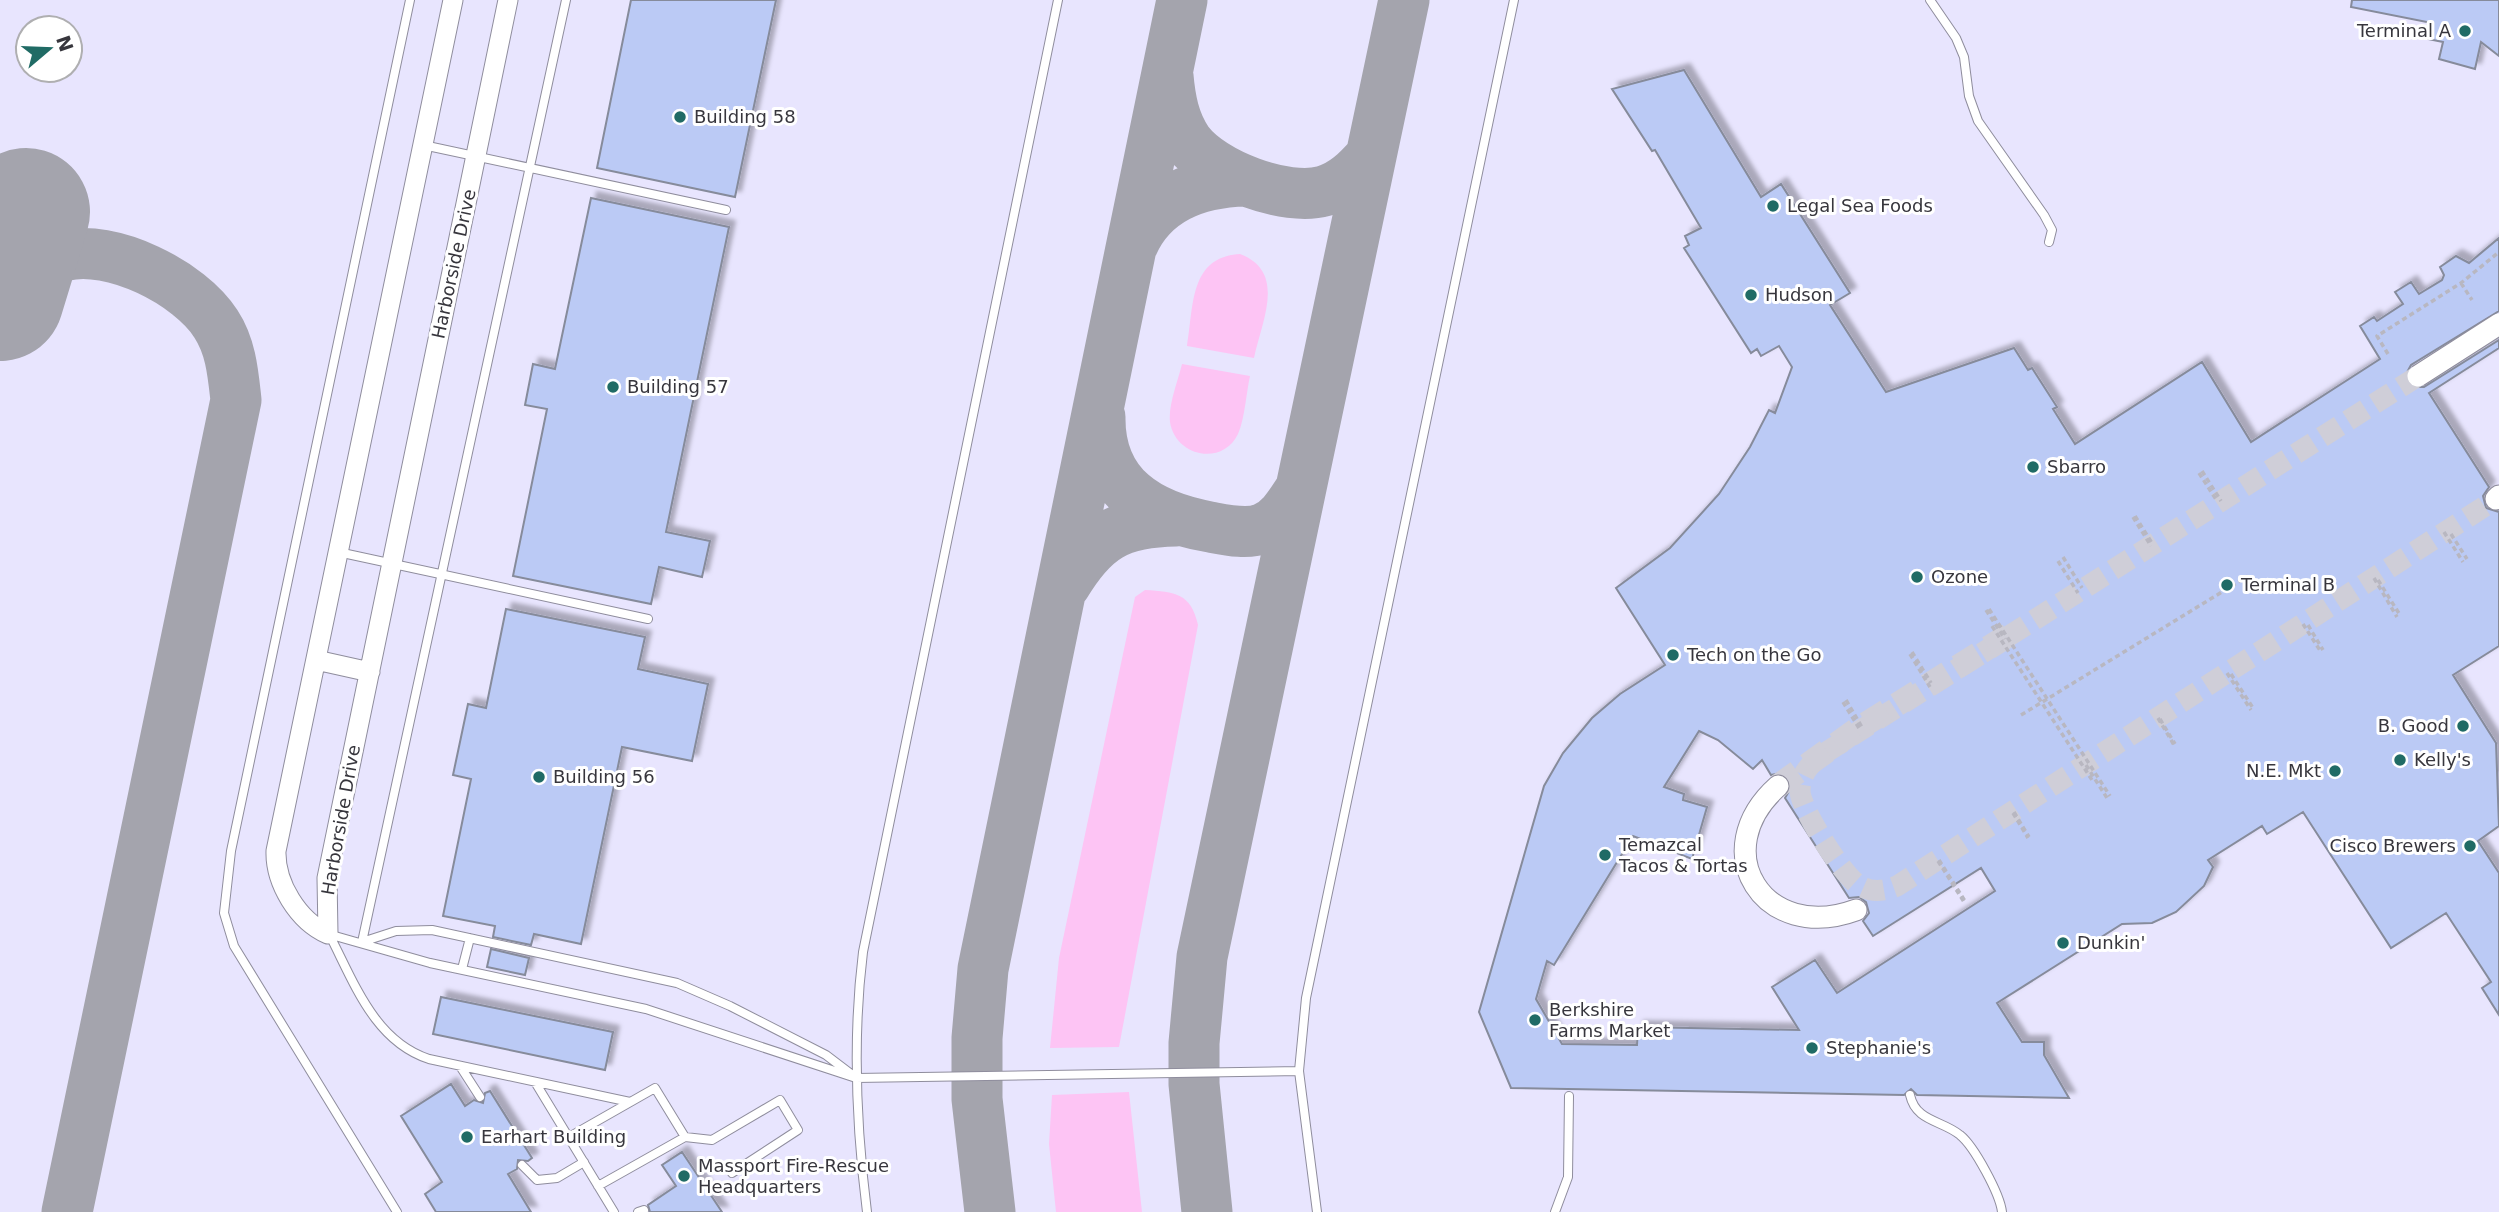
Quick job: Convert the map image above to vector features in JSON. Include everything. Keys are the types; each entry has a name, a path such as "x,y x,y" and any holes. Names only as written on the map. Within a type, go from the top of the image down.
{"main road":[{"path":"2418,376 2499,324"},
{"path":"1778,786 1754,810 1745,837 1748,867 1756,885 1775,907 1801,918 1829,918 1856,910"}],"street":[{"name":"Harborside Drive","path":"453,0 275,864 284,887 302,914 318,929 328,934 327,878 508,0"},
{"path":"316,660 370,672"}],"lane":[{"path":"397,1212 234,946 224,913 231,851 410,0"},
{"path":"362,942 566,0"},
{"path":"867,1212 859,1146 856,1077 859,989 875,886 1058,0"},
{"path":"1317,1212 1298,1071 1306,998 1514,0"},
{"path":"1930,0 1960,48 1978,121 2044,215 2052,230 2049,242"},
{"path":"423,145 726,210"},
{"path":"338,552 648,619"},
{"path":"362,942 414,929 470,938 677,983 730,1006 825,1055 856,1077"},
{"path":"328,934 402,956 646,1009 856,1077 1298,1071"},
{"path":"328,934 364,1002 386,1034 414,1054 630,1102"},
{"path":"462,969 470,938"},
{"path":"460,1066 480,1097"},
{"path":"535,1082 614,1212"},
{"path":"569,1137 655,1088 685,1137"},
{"path":"1910,1095 1913,1106 1922,1116 1962,1136 1997,1193 2002,1212"},
{"path":"1555,1212 1567,1177 1569,1096"},
{"path":"598,1186 685,1137 712,1140 780,1100 798,1130 732,1173"},
{"path":"522,1165 537,1180 558,1178 584,1162"}],"path":[{"path":"2388,354 2377,336 2462,283 2499,252"},
{"path":"2462,283 2472,300"},
{"path":"2201,472 2219,501"},
{"path":"2134,516 2151,544"},
{"path":"2444,532 2465,560 2451,534"},
{"path":"2063,557 2082,587"},
{"path":"2058,561 2078,593"},
{"path":"2021,715 2248,576"},
{"path":"2376,579 2399,616"},
{"path":"2005,639 1988,610 2108,797 2086,765"},
{"path":"2305,624 2322,651"},
{"path":"1992,626 2092,780"},
{"path":"1911,653 1931,685"},
{"path":"2229,673 2252,709"},
{"path":"1844,701 1861,729"},
{"path":"2159,719 2175,744"},
{"path":"2013,812 2029,838"},
{"path":"1938,861 1964,901"}],"shaded area":[{"path":"0,0 2499,0 2499,1212 0,1212"},
{"path":"1240,254 1254,262 1263,272 1267,285 1268,298 1254,358 1187,346 1193,300 1203,274 1211,264 1223,257"},
{"path":"1182,364 1250,376 1238,434 1231,444 1221,451 1200,453 1180,443 1174,434 1170,422 1170,408"},
{"path":"1145,590 1180,596 1191,606 1198,625 1119,1047 1050,1048 1059,958 1135,597"},
{"path":"1129,1092 1142,1212 1056,1212 1049,1144 1052,1095"}],"building":[{"name":"Building 58","path":"631,0 776,0 735,197 597,168"},
{"name":"Terminal A","path":"2352,0 2499,0 2499,56 2481,42 2475,69 2439,59 2443,42 2428,39 2432,23 2351,7"},
{"name":"Terminal B","path":"1684,70 1761,197 1781,184 1850,293 1830,305 1886,392 2014,348 2028,370 2032,368 2057,407 2053,409 2075,444 2202,362 2251,442 2380,359 2360,326 2374,317 2377,321 2403,304 2395,292 2411,282 2419,294 2442,280 2444,275 2440,267 2456,256 2469,263 2499,238 2499,311 2411,365 2405,376 2411,387 2424,387 2499,340 2499,348 2429,393 2489,487 2483,496 2486,508 2499,512 2499,646 2453,675 2496,743 2499,826 2478,841 2499,873 2499,1015 2482,988 2491,982 2446,913 2391,948 2303,812 2267,834 2262,826 2208,860 2213,867 2204,886 2176,912 2152,923 2122,924 1997,1003 2022,1042 2044,1042 2044,1055 2069,1098 1917,1095 1911,1089 1904,1095 1511,1088 1479,1012 1544,786 1563,753 1592,718 1620,694 1665,665 1616,588 1670,548 1719,494 1750,447 1769,410 1775,413 1792,367 1779,346 1761,356 1757,349 1751,353 1684,248 1689,245 1685,236 1701,228 1655,150 1652,151 1612,89","holes":["1699,731 1718,740 1753,769 1762,760 1771,775 1780,773 1787,776 1791,788 1785,798 1849,898 1859,897 1866,902 1869,913 1863,921 1873,936 1981,868 1995,891 1837,993 1815,960 1772,987 1799,1030 1638,1027 1637,1045 1562,1044 1536,999 1547,961 1554,965 1633,836 1692,859 1707,807 1683,800 1684,794 1664,787"]},
{"name":"Building 57","path":"591,198 729,227 666,532 710,541 702,577 659,567 651,604 513,576 547,409 525,405 533,364 555,369"},
{"name":"Building 56","path":"506,609 645,637 638,669 708,684 692,761 622,747 581,944 534,934 531,945 493,937 495,926 443,916 471,779 453,775 468,704 486,708"},
{"path":"491,949 529,958 525,975 487,967"},
{"path":"441,997 613,1032 605,1070 433,1034"},
{"name":"Earhart Building","path":"451,1084 465,1106 474,1100 483,1103 485,1093 490,1091 532,1158 528,1161 518,1160 517,1169 508,1174 531,1212 436,1212 425,1194 442,1182 401,1116"},
{"name":"Massport Fire-Rescue Headquarters","path":"682,1152 722,1212 650,1212 648,1205 676,1186 662,1165"}],"taxiway":[{"path":"990,1212 977,1099 977,1038 983,969 1182,0"},
{"path":"1207,1212 1194,1084 1194,1043 1202,957 1404,0"},
{"path":"1168,76 1174,110 1188,142 1214,165 1251,183 1290,192 1324,191 1350,177 1371,156"},
{"path":"1133,244 1153,214 1180,195 1211,185 1246,181"},
{"path":"0,310 11,293 34,270 63,256 104,255 126,261 169,281 188,294 216,324 225,342 236,400 67,1212"},
{"path":"1100,417 1102,441 1108,462 1118,480 1148,506 1167,515 1223,529 1244,532 1258,530 1280,517 1300,490"},
{"path":"1065,585 1086,555 1110,535 1138,525 1176,521"}],"runway":[{"path":"0,297 26,212"}],"tunnel":[{"path":"2418,376 1817,758 1803,776 1800,791 1807,812 1824,842 1844,870 1860,886 1869,890 1897,886 2496,499"},
{"path":"1778,786 1859,728 2017,630"}],"place":[{"name":"Terminal A","path":"2465,31"},
{"name":"Building 58","path":"680,117"},
{"name":"Legal Sea Foods","path":"1773,206"},
{"name":"Hudson","path":"1751,295"},
{"name":"Building 57","path":"613,387"},
{"name":"Sbarro","path":"2033,467"},
{"name":"Ozone","path":"1917,577"},
{"name":"Terminal B","path":"2227,585"},
{"name":"Tech on the Go","path":"1673,655"},
{"name":"B. Good","path":"2463,726"},
{"name":"Kelly's","path":"2400,760"},
{"name":"N.E. Mkt","path":"2335,771"},
{"name":"Building 56","path":"539,777"},
{"name":"Cisco Brewers","path":"2470,846"},
{"name":"Temazcal Tacos & Tortas","path":"1605,855"},
{"name":"Dunkin'","path":"2063,943"},
{"name":"Berkshire Farms Market","path":"1535,1020"},
{"name":"Stephanie's","path":"1812,1048"},
{"name":"Earhart Building","path":"467,1137"},
{"name":"Massport Fire-Rescue Headquarters","path":"684,1176"}]}
